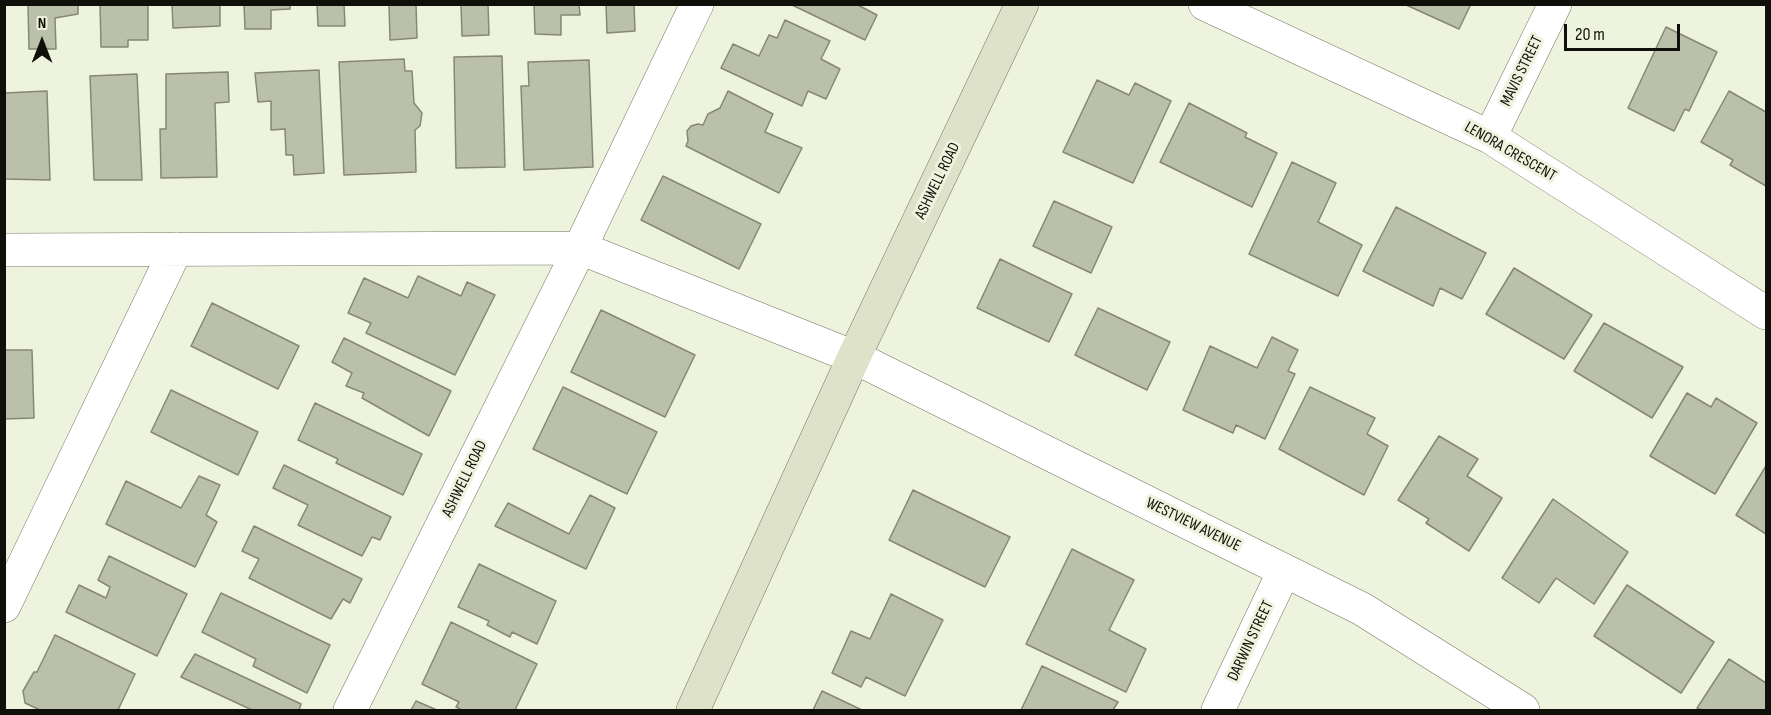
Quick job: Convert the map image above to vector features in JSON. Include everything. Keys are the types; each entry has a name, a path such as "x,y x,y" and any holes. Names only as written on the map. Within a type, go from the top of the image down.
{"street":[{"name":"ASHWELL ROAD","path":"350,711 580,248 698,4"},
{"name":"ASHWELL ROAD","path":"693,711 854,357 1022,4"},
{"name":"LENORA CRESCENT","path":"1206,4 1490,137 1767,313"},
{"name":"MAVIS STREET","path":"1490,137 1555,4"},
{"path":"4,250 580,248 854,357"},
{"path":"4,606 176,249"},
{"name":"WESTVIEW AVENUE","path":"854,357 1362,609 1523,711"},
{"name":"DARWIN STREET","path":"1218,711 1284,571"}],"building":[{"path":"28,4 78,4 78,14 55,18 56,49 29,49"},
{"path":"100,4 148,4 148,40 128,40 128,47 101,47"},
{"path":"172,4 220,4 220,26 173,28"},
{"path":"244,4 290,4 290,9 271,10 271,29 245,29"},
{"path":"317,4 344,4 345,26 318,26"},
{"path":"389,4 416,4 417,38 390,40"},
{"path":"461,4 488,4 489,35 462,36"},
{"path":"534,4 579,4 580,15 561,15 561,35 535,34"},
{"path":"606,4 634,4 635,31 607,33"},
{"path":"790,4 856,4 877,15 865,40"},
{"path":"1404,4 1471,4 1459,29"},
{"path":"785,20 830,41 821,59 840,69 826,99 808,91 802,106 721,68 733,44 759,56 769,35 777,38"},
{"path":"1666,27 1717,52 1689,111 1685,109 1674,131 1628,108"},
{"path":"502,56 505,167 456,168 454,57"},
{"path":"404,59 405,71 412,71 414,103 422,113 420,126 415,130 416,172 344,175 339,62"},
{"path":"589,60 593,167 524,170 521,86 529,86 528,62"},
{"path":"319,70 324,173 294,175 293,155 286,155 285,129 271,130 271,101 258,102 255,73"},
{"path":"228,72 229,102 215,103 217,177 161,178 160,129 166,129 166,74"},
{"path":"137,74 142,180 94,180 90,76"},
{"path":"1097,80 1129,95 1135,83 1171,101 1133,183 1063,152"},
{"path":"47,91 50,180 4,179 4,93"},
{"path":"728,91 773,114 765,132 802,148 779,193 686,146 687,131 691,126 703,125 708,114 720,108"},
{"path":"1729,91 1766,112 1766,186 1730,165 1733,160 1701,142"},
{"path":"1189,103 1247,133 1245,137 1277,153 1252,207 1160,162"},
{"path":"1292,162 1336,183 1318,222 1362,245 1338,296 1249,254"},
{"path":"663,176 761,224 739,269 641,220"},
{"path":"1054,201 1112,227 1091,273 1033,246"},
{"path":"1396,207 1486,253 1462,299 1440,288 1433,306 1363,271"},
{"path":"1000,259 1072,294 1049,342 977,308"},
{"path":"1514,268 1592,315 1564,359 1486,314"},
{"path":"418,276 461,296 467,282 495,295 455,375 366,333 371,323 348,313 364,278 408,298"},
{"path":"212,303 299,346 278,389 191,346"},
{"path":"1098,308 1170,342 1147,390 1075,355"},
{"path":"601,310 695,355 665,417 571,372"},
{"path":"1604,323 1683,367 1652,418 1574,371"},
{"path":"1272,337 1298,350 1288,371 1295,374 1265,439 1236,425 1233,433 1183,410 1210,346 1257,368"},
{"path":"344,338 451,391 429,436 362,398 364,393 346,386 352,373 332,362"},
{"path":"4,350 32,350 34,418 4,419"},
{"path":"563,387 657,432 627,494 533,449"},
{"path":"1310,387 1375,418 1367,434 1388,446 1364,495 1279,449"},
{"path":"171,390 258,432 238,475 151,432"},
{"path":"1687,393 1711,407 1716,398 1757,423 1715,494 1650,456"},
{"path":"315,403 422,454 403,495 336,463 338,459 298,440"},
{"path":"1439,436 1478,459 1467,476 1502,498 1469,551 1426,523 1429,519 1398,500"},
{"path":"284,465 391,517 380,540 372,537 362,556 298,525 308,505 273,488"},
{"path":"1766,466 1766,534 1736,515"},
{"path":"199,476 220,485 206,515 217,522 195,567 106,524 126,481 181,508"},
{"path":"913,490 1010,537 985,587 889,540"},
{"path":"590,495 615,508 586,569 495,526 508,503 569,534"},
{"path":"1553,499 1628,552 1594,604 1556,578 1539,603 1502,578"},
{"path":"254,526 362,579 350,603 343,599 331,619 249,578 259,559 242,551"},
{"path":"1072,549 1134,580 1109,630 1146,649 1126,692 1026,644"},
{"path":"109,556 187,594 157,656 66,612 79,585 106,598 110,587 98,580"},
{"path":"479,564 556,601 537,644 512,632 510,637 487,625 489,621 458,607"},
{"path":"1627,585 1714,642 1681,693 1594,636"},
{"path":"221,593 330,645 307,693 253,666 256,659 202,632"},
{"path":"891,594 943,620 905,696 866,677 861,687 832,673 851,631 870,639"},
{"path":"451,622 537,664 515,710 462,710 456,707 459,702 422,684"},
{"path":"55,635 135,674 118,710 40,710 25,703 23,691 34,672 37,672"},
{"path":"195,654 301,704 299,710 252,710 181,677"},
{"path":"1729,659 1766,683 1766,710 1702,710 1697,708"},
{"path":"1042,666 1118,702 1113,710 1021,710"},
{"path":"822,691 862,710 813,710"},
{"path":"416,701 437,710 411,710"}]}
